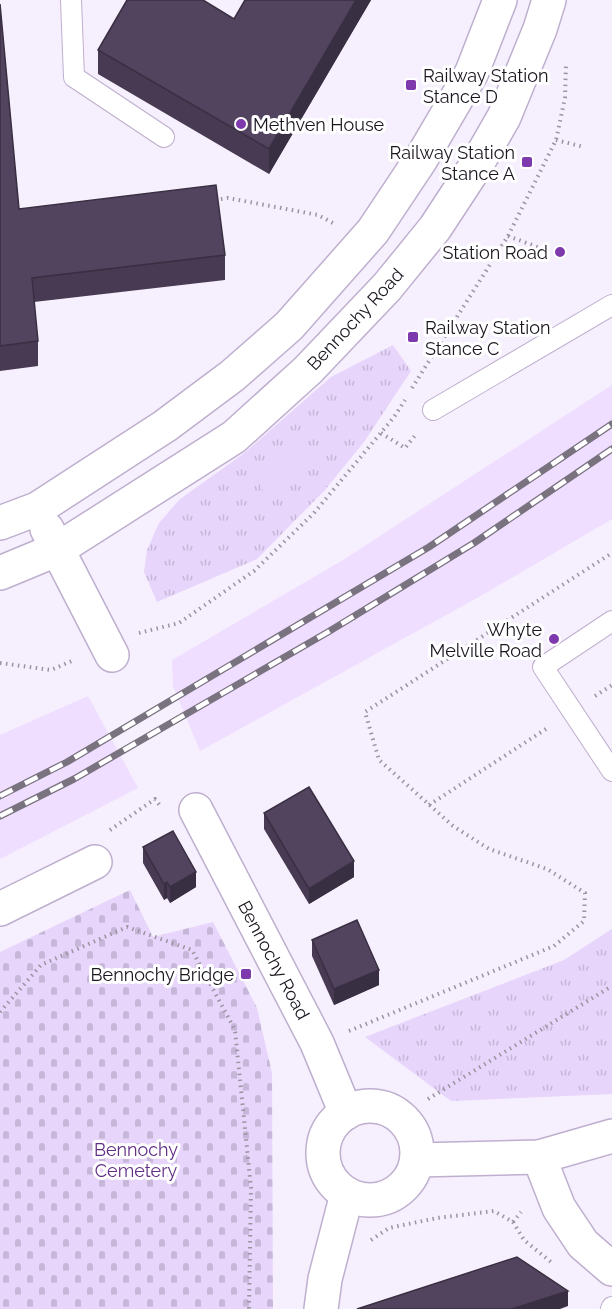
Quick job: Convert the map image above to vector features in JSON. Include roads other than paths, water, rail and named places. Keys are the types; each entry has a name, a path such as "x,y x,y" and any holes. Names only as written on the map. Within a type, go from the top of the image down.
{"main road":[{"path":"0,523 37,509 165,426 232,376 289,326 365,240 421,159 472,72 500,0"},
{"name":"Bennochy Road","path":"0,573 58,549 234,437 308,370 387,288 435,228 477,164 504,117 540,29 549,0"},
{"path":"37,509 58,549 99,652"},
{"name":"Bennochy Road","path":"196,810 317,1044 346,1113"},
{"path":"0,909 95,862"},
{"path":"363,1107 382,1108 391,1111 409,1126 417,1148 417,1160 408,1181 391,1196 380,1200 357,1198 347,1194 336,1185 328,1174 324,1154 327,1134 335,1122 346,1113 363,1107"},
{"path":"417,1160 539,1157 612,1136"},
{"path":"539,1157 559,1208 583,1244 612,1269"},
{"path":"321,1309 347,1194"}],"lane":[{"path":"71,0 74,77 164,137"},
{"path":"433,411 612,304"},
{"path":"612,621 543,667 612,771"}],"railway":[{"path":"0,796 67,762 429,547 612,424"},
{"path":"0,816 74,779 328,632 474,543 612,449"}],"place":[{"name":"Railway Station Stance D","path":"411,85"},
{"name":"Methven House","path":"241,124"},
{"name":"Railway Station Stance A","path":"527,162"},
{"name":"Station Road","path":"560,252"},
{"name":"Railway Station Stance C","path":"413,337"},
{"name":"Whyte Melville Road","path":"554,639"},
{"name":"Bennochy Bridge","path":"246,974"}],"park label":[{"name":"Bennochy Cemetery","path":"136,1159"}]}
